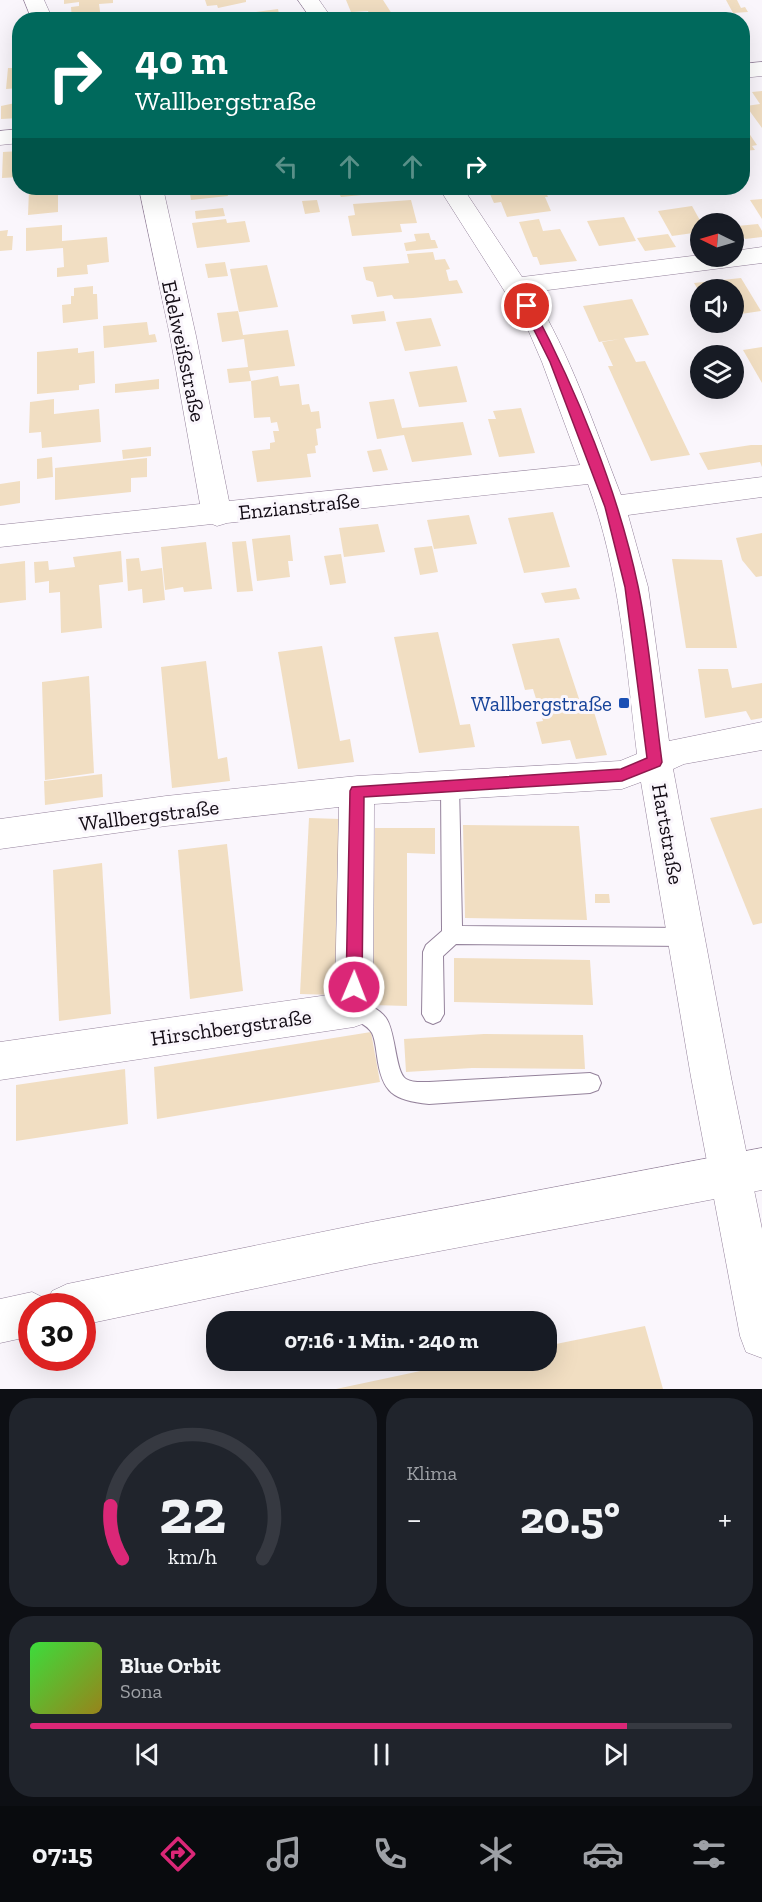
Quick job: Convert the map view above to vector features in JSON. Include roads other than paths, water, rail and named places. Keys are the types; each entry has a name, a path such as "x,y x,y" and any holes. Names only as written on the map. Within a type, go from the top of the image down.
{"street":[{"name":"Edelweißstraße","path":"153,195 183,336 217,515"},
{"name":"Hartstraße","path":"456,195 539,325 556,362 611,507 632,587 655,762 686,937 746,1173 762,1336"},
{"path":"515,286 762,255"},
{"name":"Enzianstraße","path":"0,537 598,473"},
{"path":"611,507 762,488"},
{"name":"Wallbergstraße","path":"0,834 166,811 357,791 622,775 680,751 762,735"},
{"path":"354,1009 357,791"},
{"name":"Hirschbergstraße","path":"0,1061 354,1009"},
{"path":"96,1300 370,1243 746,1173"},
{"path":"0,1320 18,1317"}],"lane":[{"path":"450,785 452,935"},
{"path":"433,1014 432,952 452,935 686,937"},
{"path":"354,1009 378,1023 382,1031 393,1082 400,1089 409,1092 429,1093 590,1083"}],"place":[{"name":"Wallbergstraße","path":"624,703"}]}
